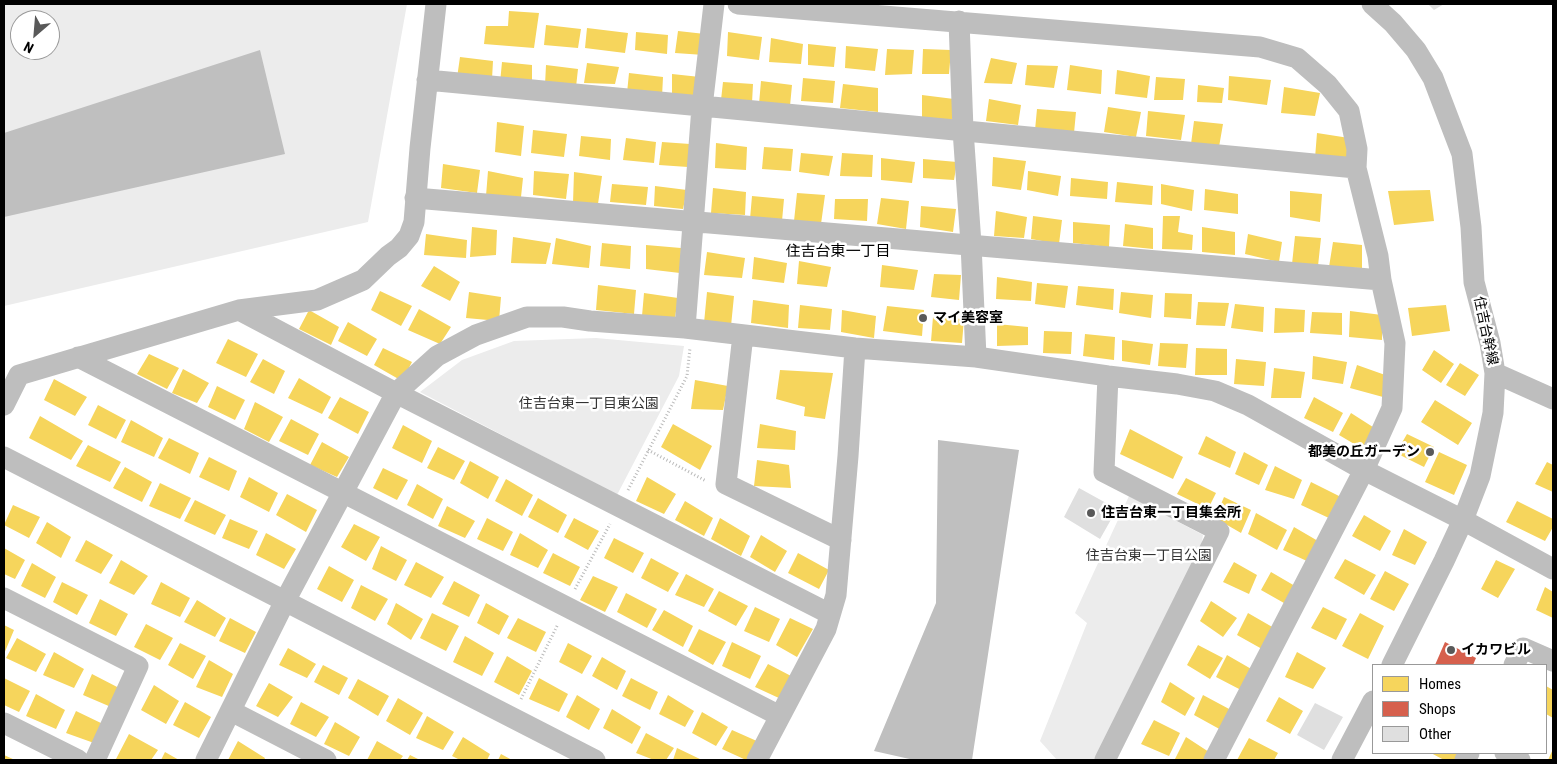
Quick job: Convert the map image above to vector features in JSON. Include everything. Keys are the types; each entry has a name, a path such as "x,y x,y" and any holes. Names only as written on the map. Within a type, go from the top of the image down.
{"street":[{"path":"4,405 20,375 239,310 317,300 363,280 399,248 410,236 414,222 436,4"},
{"path":"688,328 692,221 702,107 714,4"},
{"path":"738,4 1260,47 1297,58 1328,85 1349,111 1357,149 1356,168 1378,256 1381,280 1395,343 1392,408 1364,470 1214,760"},
{"name":"住吉台幹線","path":"1372,4 1393,23 1416,50 1433,78 1462,154 1471,227 1474,282 1490,343 1494,373 1493,413 1480,476 1463,520 1444,561 1392,664"},
{"path":"959,21 962,130 971,244 976,358"},
{"path":"427,80 1356,168"},
{"path":"415,198 1381,280"},
{"path":"239,310 396,393 830,614"},
{"path":"206,760 285,601 396,393 437,356 476,335 528,317 688,328 854,348 976,358 1177,384 1215,391 1248,405 1364,470 1463,520 1553,569"},
{"path":"743,334 726,484 841,540"},
{"path":"757,760 826,629 836,595 848,456 854,348"},
{"path":"78,357 780,716"},
{"path":"1494,373 1553,399"},
{"path":"1105,760 1219,531 1104,472 1108,376"},
{"path":"4,457 594,760"},
{"path":"4,598 138,666 95,760"},
{"path":"1515,664 1523,648 1553,661"},
{"path":"1342,760 1372,703"},
{"path":"231,711 326,760"},
{"path":"4,723 78,760"},
{"path":"1507,754 1520,760"}],"path":[{"path":"620,507 687,376 688,328"},
{"path":"648,450 710,483 726,484"}],"green space":[{"path":"4,4 407,4 368,222 4,306"},
{"name":"住吉台東一丁目東公園","path":"596,338 684,346 679,376 617,495 420,392 462,360 514,341"},
{"name":"住吉台東一丁目公園","path":"1129,496 1203,535 1201,548 1094,760 1057,760 1040,741 1087,623 1075,613"}],"shaded area":[{"path":"260,50 285,154 4,217 4,133"},
{"path":"938,440 1019,450 972,760 914,760 874,751 936,603"}],"building: Homes":[{"path":"509,11 539,13 534,48 484,44 486,26 508,26"},
{"path":"546,25 581,29 578,48 544,45"},
{"path":"587,28 628,33 625,53 585,48"},
{"path":"678,31 705,34 704,55 675,53"},
{"path":"636,32 668,35 667,54 635,50"},
{"path":"728,32 762,37 759,60 727,56"},
{"path":"771,38 803,44 801,64 769,62"},
{"path":"808,44 836,47 834,67 808,65"},
{"path":"846,46 878,49 875,71 845,68"},
{"path":"887,49 914,50 912,74 885,75"},
{"path":"923,49 951,50 949,74 922,74"},
{"path":"460,57 493,61 492,79 457,78"},
{"path":"991,58 1017,63 1012,84 984,83"},
{"path":"502,62 532,65 532,83 500,83"},
{"path":"587,63 619,67 615,84 584,83"},
{"path":"546,65 578,69 576,87 545,85"},
{"path":"1027,65 1058,66 1054,88 1025,85"},
{"path":"1070,65 1102,70 1101,94 1067,90"},
{"path":"1117,70 1150,76 1147,98 1115,94"},
{"path":"629,73 663,77 662,97 627,93"},
{"path":"672,74 700,77 697,101 672,97"},
{"path":"1229,76 1271,80 1267,105 1228,100"},
{"path":"1156,77 1185,79 1183,100 1154,100"},
{"path":"803,78 835,81 833,103 801,101"},
{"path":"761,81 792,85 790,106 759,104"},
{"path":"723,82 753,84 752,103 721,100"},
{"path":"843,84 878,88 878,112 840,108"},
{"path":"1198,85 1224,88 1222,103 1197,102"},
{"path":"1284,87 1320,93 1315,116 1281,113"},
{"path":"922,95 954,99 952,120 922,120"},
{"path":"989,99 1021,105 1018,125 986,121"},
{"path":"1108,107 1141,112 1136,137 1104,132"},
{"path":"1037,109 1076,112 1074,133 1035,130"},
{"path":"1148,111 1185,115 1181,140 1146,136"},
{"path":"1194,121 1223,124 1219,147 1191,144"},
{"path":"497,122 524,126 521,156 495,152"},
{"path":"533,130 567,134 564,157 531,153"},
{"path":"1317,133 1349,138 1347,159 1315,158"},
{"path":"581,136 611,139 610,160 579,156"},
{"path":"626,138 656,142 654,163 623,160"},
{"path":"662,142 690,144 688,167 659,165"},
{"path":"716,143 747,147 746,170 715,168"},
{"path":"764,147 793,149 791,171 762,169"},
{"path":"801,153 833,156 829,176 799,172"},
{"path":"842,153 873,155 872,177 840,176"},
{"path":"993,157 1026,161 1021,190 992,186"},
{"path":"881,158 915,162 912,183 881,180"},
{"path":"923,159 957,162 954,180 923,178"},
{"path":"443,164 480,170 477,193 441,188"},
{"path":"488,171 523,178 521,197 486,196"},
{"path":"534,171 569,174 566,199 533,195"},
{"path":"1028,171 1061,176 1058,196 1027,190"},
{"path":"574,172 602,176 598,204 573,203"},
{"path":"1071,178 1108,182 1107,199 1070,196"},
{"path":"1117,182 1153,186 1152,205 1115,202"},
{"path":"612,184 648,187 646,205 610,202"},
{"path":"1161,184 1194,190 1192,211 1161,204"},
{"path":"655,186 687,190 683,209 654,206"},
{"path":"713,188 746,192 745,215 711,213"},
{"path":"1205,189 1238,194 1238,214 1204,210"},
{"path":"1430,190 1434,221 1394,225 1388,191"},
{"path":"1290,191 1322,194 1320,222 1290,217"},
{"path":"797,193 825,195 821,224 794,221"},
{"path":"752,196 784,199 782,221 750,219"},
{"path":"881,198 909,201 906,229 877,224"},
{"path":"835,199 868,199 867,221 834,219"},
{"path":"921,206 956,209 953,232 920,227"},
{"path":"996,211 1027,217 1024,238 994,236"},
{"path":"1033,216 1062,220 1059,244 1031,239"},
{"path":"1163,216 1180,216 1178,232 1193,235 1192,250 1162,249"},
{"path":"1073,222 1110,225 1109,247 1073,243"},
{"path":"1125,224 1153,228 1153,249 1123,246"},
{"path":"472,227 497,230 496,255 470,257"},
{"path":"1202,227 1235,232 1235,255 1202,252"},
{"path":"426,234 467,240 466,258 424,255"},
{"path":"1248,234 1282,242 1279,262 1245,254"},
{"path":"1295,236 1321,238 1318,266 1292,264"},
{"path":"513,237 551,243 546,264 511,263"},
{"path":"556,238 591,246 589,268 552,264"},
{"path":"1333,242 1362,245 1362,268 1329,267"},
{"path":"602,243 631,246 630,269 600,266"},
{"path":"646,245 681,248 680,273 646,269"},
{"path":"707,252 745,258 742,278 704,275"},
{"path":"754,257 787,263 784,283 752,279"},
{"path":"799,261 831,267 827,287 797,284"},
{"path":"882,265 918,270 914,290 880,287"},
{"path":"434,266 460,282 450,301 421,286"},
{"path":"934,274 961,275 959,300 931,297"},
{"path":"997,277 1032,282 1031,301 996,299"},
{"path":"1037,283 1068,286 1065,308 1035,304"},
{"path":"598,285 636,290 634,314 596,310"},
{"path":"1078,286 1114,289 1113,310 1076,305"},
{"path":"380,291 412,306 401,326 371,310"},
{"path":"469,292 501,297 499,321 466,318"},
{"path":"707,292 734,296 731,326 704,323"},
{"path":"1121,292 1153,295 1151,318 1119,313"},
{"path":"644,293 678,298 675,318 642,316"},
{"path":"1165,293 1192,294 1191,319 1164,317"},
{"path":"753,300 789,305 788,328 751,323"},
{"path":"1198,302 1229,303 1225,326 1196,325"},
{"path":"1235,304 1264,307 1263,332 1231,328"},
{"path":"800,305 832,309 830,330 798,328"},
{"path":"1446,305 1450,331 1412,336 1408,308"},
{"path":"887,306 924,310 922,336 883,331"},
{"path":"1275,308 1305,310 1304,332 1274,333"},
{"path":"419,309 451,327 440,344 408,330"},
{"path":"309,310 339,327 331,345 299,329"},
{"path":"842,310 876,316 874,338 841,332"},
{"path":"1350,311 1382,315 1382,340 1349,337"},
{"path":"1312,312 1342,313 1342,335 1310,333"},
{"path":"933,317 964,319 962,343 931,341"},
{"path":"348,322 377,339 367,356 338,341"},
{"path":"997,324 1028,327 1028,345 997,346"},
{"path":"1044,331 1072,332 1071,354 1043,353"},
{"path":"1085,334 1115,337 1114,360 1083,356"},
{"path":"228,339 258,354 246,377 216,363"},
{"path":"1122,340 1153,344 1150,365 1122,361"},
{"path":"1160,343 1188,344 1186,368 1158,366"},
{"path":"383,348 412,362 402,381 374,365"},
{"path":"1196,348 1227,349 1227,375 1195,375"},
{"path":"1434,350 1454,364 1441,383 1422,370"},
{"path":"149,354 179,368 167,389 137,374"},
{"path":"1313,356 1347,362 1343,384 1312,379"},
{"path":"263,359 285,371 274,394 250,382"},
{"path":"1236,359 1266,362 1264,386 1234,384"},
{"path":"1460,363 1479,375 1465,396 1446,385"},
{"path":"1357,365 1388,376 1383,397 1350,388"},
{"path":"1274,368 1305,372 1301,398 1271,398"},
{"path":"183,369 209,383 197,403 172,393"},
{"path":"780,370 833,373 825,419 804,416 805,407 776,399"},
{"path":"299,378 331,397 322,414 288,398"},
{"path":"54,379 87,397 75,416 44,400"},
{"path":"695,380 728,386 723,410 691,409"},
{"path":"217,386 245,400 235,420 208,407"},
{"path":"340,397 369,412 358,434 328,418"},
{"path":"1314,397 1343,413 1333,432 1304,418"},
{"path":"1435,400 1472,423 1458,445 1421,422"},
{"path":"255,402 283,417 269,442 244,429"},
{"path":"98,405 126,420 116,439 88,425"},
{"path":"1351,413 1376,429 1366,451 1339,435"},
{"path":"40,416 83,441 71,460 29,438"},
{"path":"291,419 319,434 308,455 279,441"},
{"path":"131,420 163,438 154,457 121,442"},
{"path":"673,424 712,446 700,470 661,447"},
{"path":"760,424 796,431 795,450 757,448"},
{"path":"403,425 432,441 422,463 392,448"},
{"path":"1130,429 1183,457 1173,479 1120,454"},
{"path":"1407,434 1434,447 1424,467 1396,453"},
{"path":"1206,436 1236,452 1230,468 1198,454"},
{"path":"169,438 199,453 190,474 158,458"},
{"path":"322,442 349,457 337,477 310,465"},
{"path":"88,445 121,462 110,482 76,466"},
{"path":"438,447 465,461 454,480 427,468"},
{"path":"1244,452 1268,465 1259,485 1235,474"},
{"path":"1439,452 1467,465 1454,495 1425,482"},
{"path":"209,457 237,471 229,491 199,477"},
{"path":"757,460 789,465 791,488 754,486"},
{"path":"470,461 499,477 488,499 460,483"},
{"path":"1547,462 1553,465 1553,492 1535,484"},
{"path":"1275,466 1302,480 1294,499 1265,490"},
{"path":"125,467 152,482 142,502 113,488"},
{"path":"383,468 408,480 397,500 373,488"},
{"path":"249,477 278,493 269,512 240,497"},
{"path":"647,477 676,494 664,514 636,501"},
{"path":"1186,478 1216,493 1208,509 1177,494"},
{"path":"506,479 533,495 522,516 495,501"},
{"path":"1311,482 1341,497 1331,519 1301,505"},
{"path":"160,483 191,498 180,519 149,506"},
{"path":"417,484 443,499 433,519 407,505"},
{"path":"287,494 317,510 306,532 276,515"},
{"path":"1224,497 1251,510 1241,533 1215,518"},
{"path":"538,498 567,515 558,533 528,517"},
{"path":"195,500 226,515 215,535 184,521"},
{"path":"685,501 713,518 704,536 675,520"},
{"path":"1517,501 1553,519 1553,527 1545,541 1506,522"},
{"path":"13,505 40,517 29,538 4,525"},
{"path":"447,506 475,521 465,538 438,526"},
{"path":"1256,513 1287,530 1277,550 1248,534"},
{"path":"1364,515 1391,531 1380,551 1352,536"},
{"path":"487,518 513,532 503,551 477,539"},
{"path":"574,518 599,531 588,550 564,537"},
{"path":"720,518 750,536 741,556 711,539"},
{"path":"230,519 258,531 249,549 222,538"},
{"path":"47,522 71,537 61,558 36,543"},
{"path":"354,524 380,537 366,561 341,547"},
{"path":"1294,527 1318,541 1309,562 1283,550"},
{"path":"1404,529 1427,542 1415,565 1392,555"},
{"path":"266,533 296,549 284,569 256,555"},
{"path":"520,533 548,550 538,568 510,555"},
{"path":"761,535 787,551 775,572 750,557"},
{"path":"614,538 644,553 633,573 604,558"},
{"path":"86,540 113,555 101,574 75,561"},
{"path":"381,546 407,560 396,581 372,569"},
{"path":"4,548 25,560 15,579 4,574"},
{"path":"553,553 580,567 570,586 543,573"},
{"path":"798,553 829,570 819,589 788,573"},
{"path":"651,558 679,573 668,592 641,578"},
{"path":"1345,559 1376,575 1364,595 1334,578"},
{"path":"121,560 148,576 134,595 109,583"},
{"path":"1496,560 1515,569 1498,598 1481,589"},
{"path":"416,562 444,577 431,598 404,585"},
{"path":"1234,562 1257,575 1249,594 1223,582"},
{"path":"32,563 56,577 45,598 21,586"},
{"path":"329,566 354,580 342,602 317,589"},
{"path":"1385,571 1409,584 1394,611 1370,599"},
{"path":"1271,572 1295,586 1284,603 1261,590"},
{"path":"686,574 714,589 704,607 675,595"},
{"path":"593,576 618,587 605,612 580,600"},
{"path":"454,581 480,595 469,617 442,604"},
{"path":"62,582 88,595 77,615 53,602"},
{"path":"161,582 190,598 180,617 151,604"},
{"path":"361,585 388,599 375,621 351,608"},
{"path":"1545,587 1553,592 1553,618 1536,610"},
{"path":"719,591 748,606 736,626 708,611"},
{"path":"626,593 657,609 647,628 617,612"},
{"path":"100,599 128,614 116,636 89,623"},
{"path":"197,600 226,618 215,637 184,622"},
{"path":"1211,601 1237,618 1223,637 1200,621"},
{"path":"396,603 423,619 411,640 387,624"},
{"path":"486,603 509,616 499,635 477,623"},
{"path":"755,607 780,619 769,642 744,631"},
{"path":"1323,607 1347,619 1336,640 1311,628"},
{"path":"664,610 693,626 683,647 652,630"},
{"path":"432,613 459,626 446,651 420,638"},
{"path":"1248,613 1274,628 1262,649 1237,635"},
{"path":"1360,613 1384,626 1368,659 1342,646"},
{"path":"230,618 256,632 245,653 219,641"},
{"path":"518,618 546,632 536,652 507,638"},
{"path":"790,618 813,629 797,657 776,645"},
{"path":"146,624 173,638 160,660 134,647"},
{"path":"4,625 14,630 4,654"},
{"path":"699,629 726,642 713,665 688,651"},
{"path":"465,636 494,653 482,676 453,662"},
{"path":"17,638 46,654 36,672 6,658"},
{"path":"732,642 761,656 750,679 722,666"},
{"path":"180,643 206,656 193,679 168,665"},
{"path":"568,643 592,656 582,674 559,662"},
{"path":"1198,645 1223,658 1210,679 1187,665"},
{"path":"288,648 316,664 307,678 279,665"},
{"path":"54,652 84,669 74,688 43,675"},
{"path":"1297,652 1326,668 1313,689 1285,677"},
{"path":"1227,655 1253,670 1241,690 1216,677"},
{"path":"507,656 532,671 519,695 494,682"},
{"path":"602,657 626,671 617,690 592,676"},
{"path":"209,660 233,674 222,697 196,687"},
{"path":"768,664 793,677 781,699 755,687"},
{"path":"323,665 348,678 339,695 314,682"},
{"path":"92,674 121,689 111,707 83,695"},
{"path":"4,678 30,691 19,712 4,705"},
{"path":"539,678 568,694 559,712 529,699"},
{"path":"631,678 658,692 650,710 622,696"},
{"path":"358,679 389,696 378,716 348,698"},
{"path":"1170,682 1195,698 1185,716 1161,702"},
{"path":"269,683 293,697 278,717 256,706"},
{"path":"154,685 179,701 166,724 141,710"},
{"path":"1547,687 1553,690 1553,718 1547,715"},
{"path":"36,694 65,710 56,729 26,716"},
{"path":"577,695 600,709 589,730 566,717"},
{"path":"668,695 694,711 685,727 659,714"},
{"path":"1203,695 1231,710 1223,731 1194,715"},
{"path":"1279,697 1303,711 1290,734 1266,721"},
{"path":"398,698 423,713 410,735 386,721"},
{"path":"185,702 211,717 199,738 173,725"},
{"path":"301,702 329,717 316,737 290,724"},
{"path":"612,709 641,727 632,744 603,728"},
{"path":"76,711 103,724 94,743 66,733"},
{"path":"702,712 728,727 716,746 692,733"},
{"path":"427,716 454,732 443,750 416,738"},
{"path":"1154,720 1180,733 1169,756 1141,744"},
{"path":"335,722 360,737 349,756 324,744"},
{"path":"732,730 759,742 751,760 746,760 722,749"},
{"path":"646,733 674,748 666,760 654,760 636,753"},
{"path":"129,734 158,750 151,760 116,759"},
{"path":"463,737 490,754 487,760 460,760 452,756"},
{"path":"1186,737 1209,752 1205,760 1175,759"},
{"path":"1249,738 1278,753 1274,760 1237,760"},
{"path":"238,741 265,758 264,760 228,760"},
{"path":"377,741 403,756 400,760 367,760"},
{"path":"677,748 702,760 673,760"},
{"path":"1553,749 1553,760 1548,760"},
{"path":"165,752 179,760 161,760"},
{"path":"501,754 512,760 498,760"},
{"path":"1433,754 1462,754 1459,760 1444,760"},
{"path":"4,755 15,760 4,760"},
{"path":"410,755 420,760 407,760"}],"building: Shops":[{"name":"イカワビル","path":"1445,642 1476,658 1473,664 1435,664"}],"building: Other":[{"path":"1428,4 1444,4 1434,10"},
{"name":"住吉台東一丁目集会所","path":"1079,488 1117,509 1100,539 1064,517"},
{"path":"1315,703 1343,717 1324,750 1297,735"}],"place":[{"name":"マイ美容室","path":"923,318"},
{"name":"都美の丘ガーデン","path":"1430,452"},
{"name":"住吉台東一丁目集会所","path":"1091,513"},
{"name":"イカワビル","path":"1451,650"}],"district":[{"name":"住吉台東一丁目","path":"838,252"}]}
